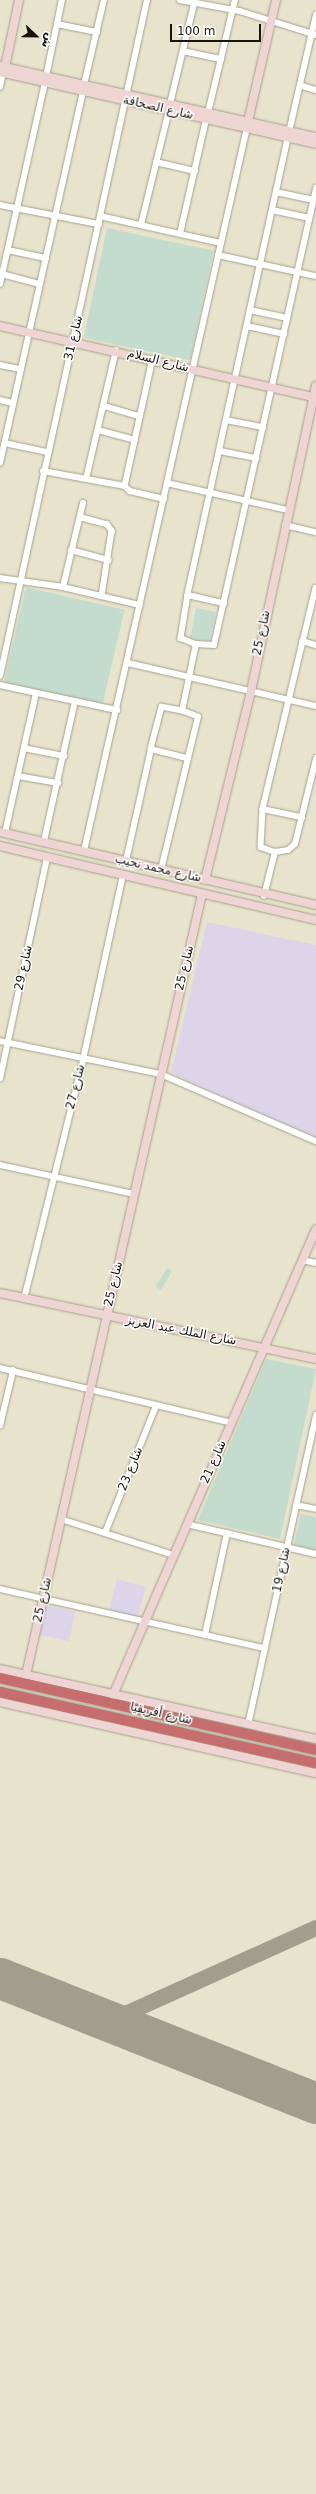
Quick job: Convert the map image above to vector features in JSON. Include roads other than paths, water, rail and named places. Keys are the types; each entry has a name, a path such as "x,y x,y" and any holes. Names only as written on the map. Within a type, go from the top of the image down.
{"highway":[{"name":"شارع أفريقيا","path":"0,1678 205,1720 316,1750"},
{"name":"شارع أفريقيا","path":"0,1692 316,1763"}],"street":[{"path":"0,87 2,70 19,0"},
{"path":"0,284 46,80 62,0"},
{"path":"0,463 3,441 21,369 104,0"},
{"name":"شارع 31","path":"0,676 47,452 73,343 147,0"},
{"path":"180,0 232,10 272,20 314,35"},
{"path":"180,234 234,0"},
{"path":"84,851 128,663 276,0"},
{"path":"141,225 195,2"},
{"path":"316,16 314,35 302,86 288,135 188,595 181,638 196,644 214,645 316,188"},
{"path":"57,24 97,32"},
{"path":"183,51 221,59"},
{"name":"شارع الصحافة","path":"2,70 247,125 288,135 316,144"},
{"path":"302,86 316,90"},
{"name":"شارع الصحافة","path":"288,135 316,137"},
{"path":"156,162 195,170"},
{"path":"276,192 313,200"},
{"path":"0,205 98,224"},
{"path":"272,210 310,218"},
{"path":"100,216 221,243"},
{"path":"8,250 46,258"},
{"path":"218,255 316,276"},
{"path":"2,274 40,284"},
{"path":"250,310 287,318"},
{"name":"شارع السلام","path":"0,326 73,343 116,350 272,386 315,398"},
{"path":"247,326 284,334"},
{"path":"86,479 104,406 106,384 116,350"},
{"path":"125,486 153,359"},
{"path":"0,365 21,369"},
{"name":"شارع 25","path":"205,880 251,691 284,525 315,398 316,386"},
{"path":"0,400 13,403"},
{"path":"104,406 140,416"},
{"path":"226,420 263,427"},
{"path":"98,430 135,440"},
{"path":"3,441 47,452"},
{"path":"220,450 256,458"},
{"path":"43,471 125,486 130,491 164,499"},
{"path":"167,483 288,510"},
{"path":"63,587 83,503"},
{"path":"80,517 110,526 109,560 102,596"},
{"path":"284,525 316,532"},
{"path":"71,550 109,560"},
{"path":"0,578 19,582 63,587 140,605"},
{"path":"316,588 313,610 302,641 262,809 260,844 275,852 288,850 295,844 316,759"},
{"path":"188,595 224,603"},
{"path":"302,641 316,644"},
{"path":"182,711 196,644"},
{"path":"128,663 316,706"},
{"path":"0,685 117,710"},
{"path":"2,832 18,776 36,693"},
{"path":"44,841 75,701"},
{"path":"126,861 162,707 182,711 198,717 161,870"},
{"path":"24,748 64,756"},
{"path":"151,749 188,758"},
{"path":"18,776 58,783"},
{"path":"262,809 302,817"},
{"name":"شارع محمد نجيب","path":"2,832 205,880 264,896 316,905"},
{"name":"شارع محمد نجيب","path":"0,846 316,920"},
{"path":"264,896 275,852"},
{"name":"شارع 29","path":"0,1079 47,857"},
{"name":"شارع 27","path":"24,1299 83,1060 122,875"},
{"path":"202,894 205,880"},
{"name":"شارع 25","path":"26,1675 202,894"},
{"path":"0,1041 83,1060 161,1074 316,1141"},
{"path":"0,1165 134,1194"},
{"name":"شارع 21","path":"112,1695 316,1230"},
{"path":"303,1260 316,1263"},
{"name":"شارع الملك عبد العزيز","path":"0,1293 316,1359"},
{"path":"0,1368 90,1391 232,1423"},
{"path":"0,1426 13,1371"},
{"name":"شارع 23","path":"105,1533 156,1406"},
{"name":"شارع 19","path":"248,1725 316,1415"},
{"path":"296,1505 316,1509"},
{"path":"61,1519 174,1555"},
{"path":"187,1524 316,1554"},
{"path":"205,1635 227,1533"},
{"path":"0,1589 43,1597 144,1622 265,1648"},
{"name":"شارع أفريقيا","path":"0,1669 112,1695 205,1720 248,1725 316,1739"},
{"name":"شارع أفريقيا","path":"0,1702 316,1773"}]}
